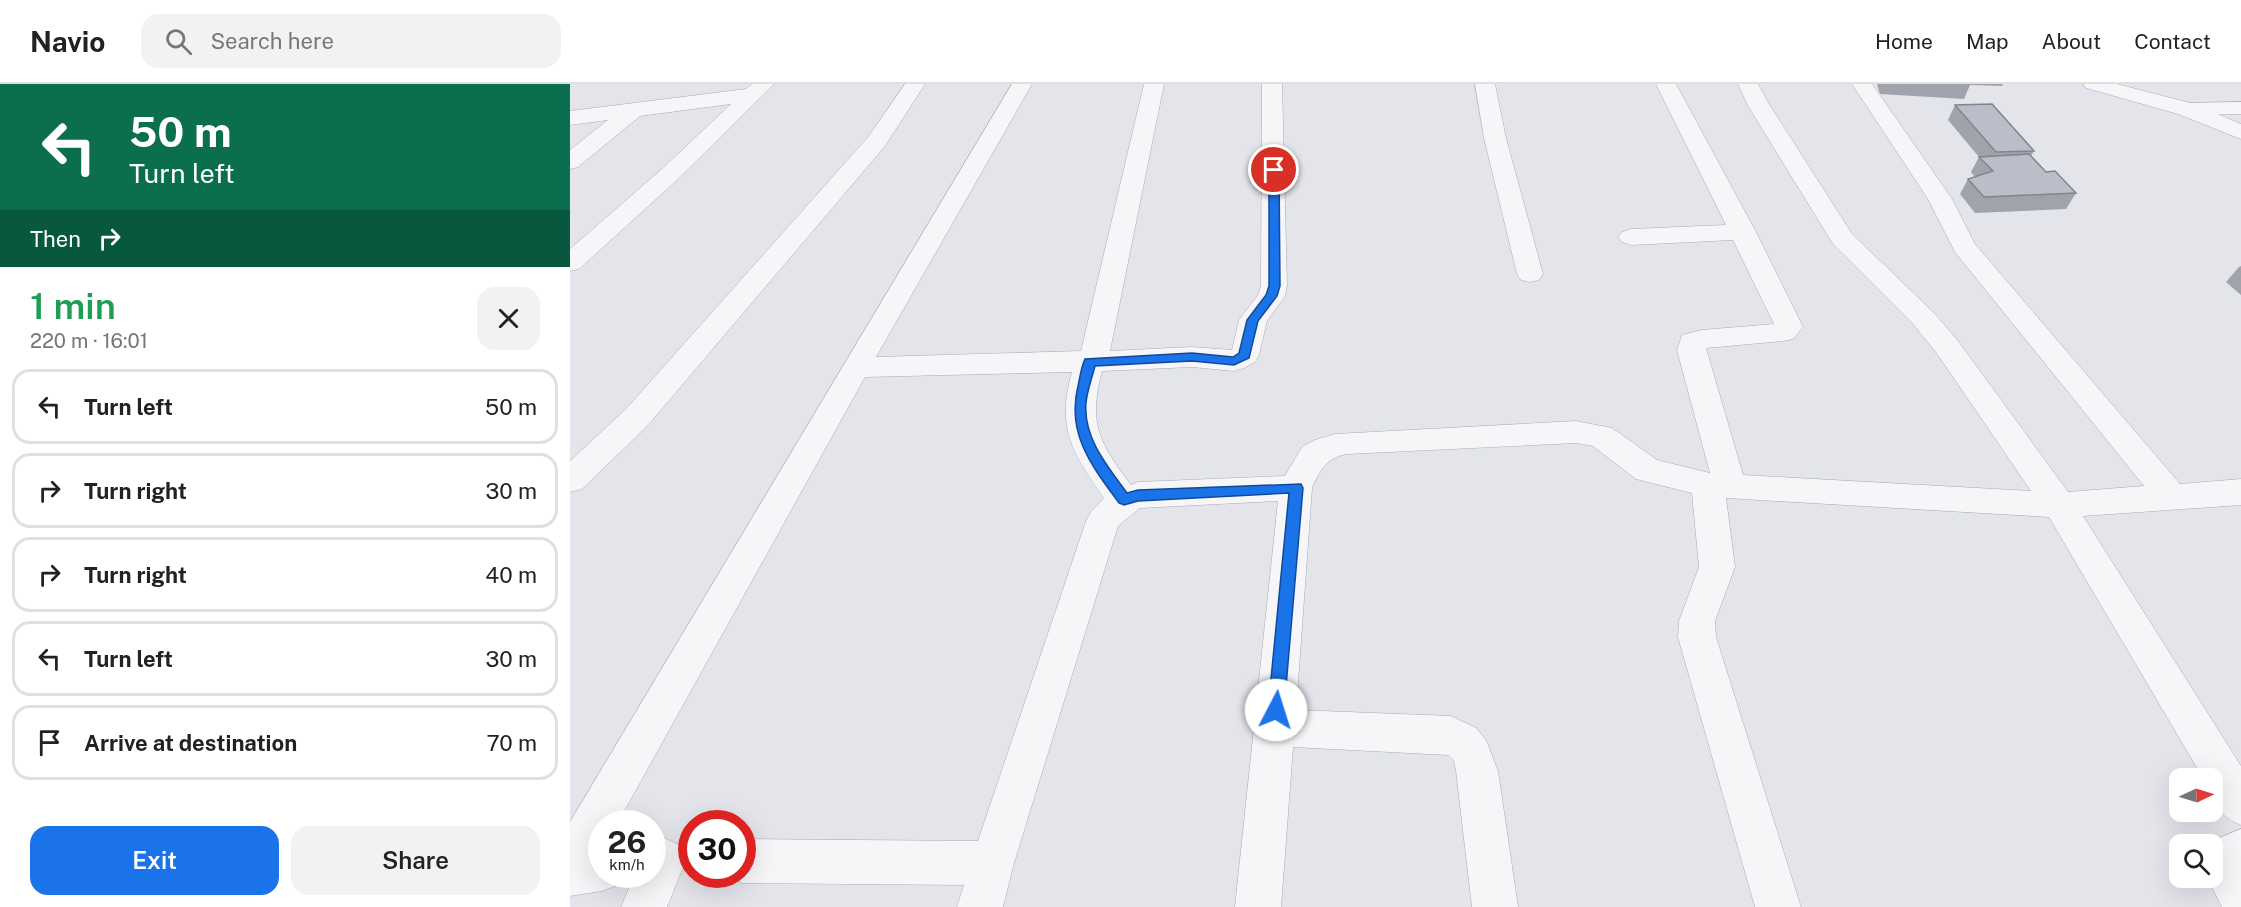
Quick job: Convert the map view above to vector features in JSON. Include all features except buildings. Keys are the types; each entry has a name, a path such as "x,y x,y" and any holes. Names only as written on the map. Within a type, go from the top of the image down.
{"street":[{"path":"570,480 645,408 877,141 915,84"},
{"path":"570,864 1022,84"},
{"path":"1124,500 1100,467 1088,445 1081,423 1080,403 1090,361 1097,350 1154,84"},
{"path":"858,367 1192,357 1234,361 1245,355 1252,320 1271,296 1274,286 1272,84"},
{"path":"1485,84 1495,138 1530,274"},
{"path":"1666,84 1743,232 1789,327 1784,332 1692,342 1691,350 1719,486 1717,567 1697,621 1697,637 1778,907"},
{"path":"1748,84 1758,104 1842,239 1924,319 1948,348 2059,505 2241,804"},
{"path":"1862,84 1941,199 1964,247 2172,496"},
{"path":"2093,84 2186,109 2241,132"},
{"path":"570,118 632,111 758,90"},
{"path":"570,263 670,174 758,90"},
{"path":"2186,109 2241,108"},
{"path":"570,162 632,111"},
{"path":"1631,237 1743,232"},
{"path":"1258,907 1296,488 1309,460 1324,447 1347,443 1576,432 1601,436 1647,470 1719,486 2059,505 2241,492"},
{"path":"980,907 992,863 1103,521 1124,500 1138,495 1296,488"},
{"path":"1275,728 1451,735 1462,739 1471,751 1477,771 1495,907"},
{"path":"2241,851 2229,855 2223,862 2241,897"},
{"path":"644,907 669,861"},
{"path":"756,861 992,863"},
{"path":"570,874 588,871"}],"route":[{"path":"1274,170 1274,286 1271,296 1252,320 1245,355 1240,360 1223,362 1192,357 1090,362 1080,403 1081,423 1088,445 1100,467 1124,500 1138,495 1296,488 1276,710"}]}
